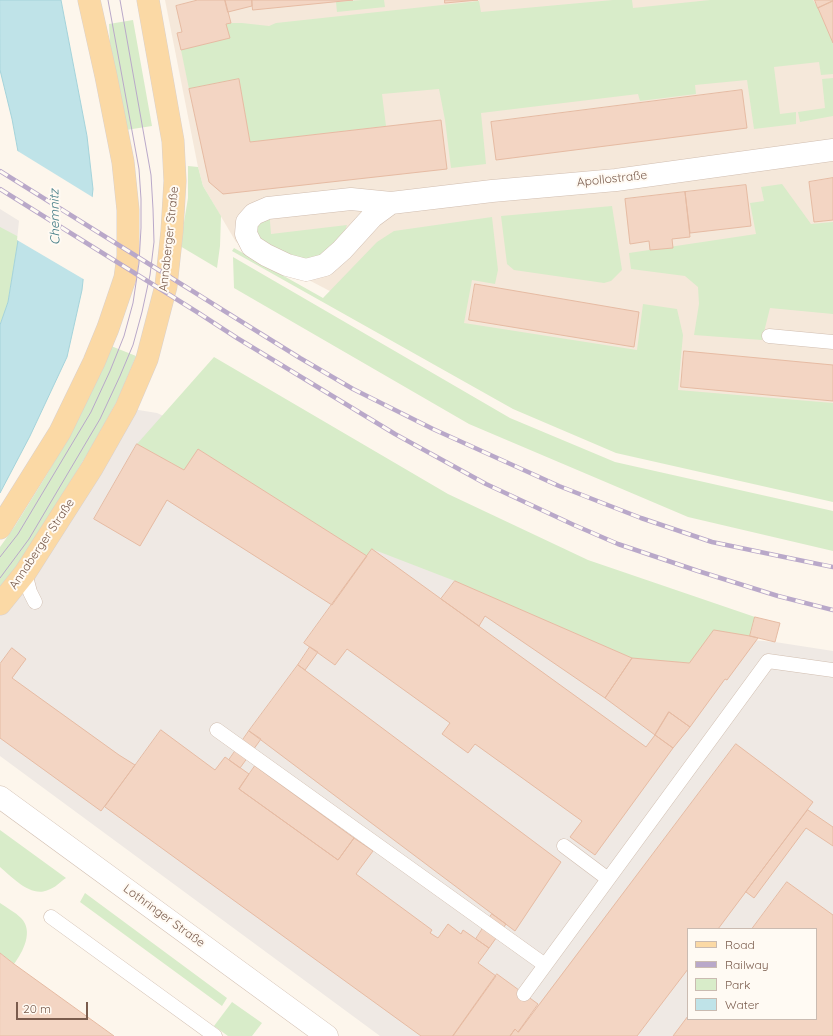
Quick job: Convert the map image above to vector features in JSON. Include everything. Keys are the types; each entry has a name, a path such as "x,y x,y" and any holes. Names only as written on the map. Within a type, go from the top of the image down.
{"main road":[{"path":"0,528 60,432 94,362 108,328 125,278 128,256 128,210 123,162 89,0"},
{"name":"Annaberger Straße","path":"0,604 25,573 92,468 126,408 147,359 166,286 172,231 175,181 173,141 148,0"}],"street":[{"name":"Apollostraße","path":"391,203 372,217 342,250 325,265 306,270 287,265 266,255 252,246 246,234 247,222 254,214 268,208 351,199 391,203 492,191 616,180 833,150"},
{"name":"Lothringer Straße","path":"0,797 327,1036"}],"lane":[{"path":"769,336 833,342"},
{"path":"25,573 30,592 35,602"},
{"path":"524,994 768,661 833,670"},
{"path":"217,730 545,965"},
{"path":"564,846 608,879"},
{"path":"51,917 215,1036"}],"shaded area":[{"path":"165,0 833,0 833,489 458,358 236,242 203,186"},
{"path":"0,209 21,222 0,325"},
{"path":"126,408 157,413 623,629 775,642 833,651 833,1036 380,1036 0,756 0,604"}],"green space":[{"path":"384,0 385,7 337,12 336,2"},
{"path":"613,0 632,0 633,8 710,0 813,0 833,43 833,74 821,75 819,62 774,67 780,114 796,112 796,124 754,129 747,80 695,85 696,94 640,101 638,94 481,113 486,164 451,168 445,120 439,89 382,94 386,126 250,142 239,79 189,89 181,50 229,38 226,24 231,23 269,26 276,23 479,1 481,12"},
{"path":"133,20 152,126 126,130 110,43 109,24"},
{"path":"833,78 833,116 800,122 798,112 825,108 822,79"},
{"path":"188,166 198,167 203,186 221,216 220,246 217,268 180,246 188,198"},
{"path":"782,184 811,224 833,222 833,314 770,308 762,340 694,335 699,304 698,287 685,276 631,269 629,253 756,234 750,203 764,201 761,187"},
{"path":"612,206 622,270 611,281 604,283 514,270 507,264 501,216"},
{"path":"269,208 271,234 347,225 339,248 307,264 255,240 255,222"},
{"path":"492,217 498,270 495,284 472,280 464,323 637,350 643,304 677,309 683,335 678,390 833,403 833,502 616,453 513,409 232,251 234,248 323,298 377,242 394,231"},
{"path":"0,227 19,237 8,302 0,325"},
{"path":"233,257 510,418 615,462 833,511 833,551 688,517 469,424 234,288"},
{"path":"111,346 136,356 118,399 92,446 25,556 0,588 0,547 15,526 69,436"},
{"path":"214,357 448,494 588,560 755,617 750,636 689,663 632,658 455,581 372,549 367,556 198,449 184,470 137,444"},
{"path":"0,830 66,878 53,888 42,892 29,889 16,881 0,867"},
{"path":"85,893 227,998 222,1006 80,902"},
{"path":"0,903 21,918 27,929 24,948 14,964 0,953"},
{"path":"232,1002 262,1023 252,1036 228,1036 214,1026"}],"water":[{"name":"Chemnitz","path":"0,0 61,0 87,136 93,189 82,290 67,357 30,436 0,493 0,325 8,302 21,222 19,157 12,119 0,70"}],"pier":[{"path":"16,150 94,198 85,280 17,240 19,193"}],"building":[{"path":"198,0 225,0 231,23 226,24 230,38 181,50 177,33 182,32 176,6"},
{"path":"225,0 252,0 252,6 228,12"},
{"path":"252,0 353,0 253,10"},
{"path":"445,0 478,0 445,3"},
{"path":"815,0 833,0 833,1 818,8"},
{"path":"833,1 833,43 818,8"},
{"path":"239,79 250,142 441,120 447,169 223,194 209,182 189,89"},
{"path":"742,90 747,128 496,160 491,122"},
{"path":"833,178 833,220 814,222 809,182"},
{"path":"746,185 751,226 690,233 685,192"},
{"path":"685,192 690,237 672,239 673,248 650,250 649,241 630,244 625,199"},
{"path":"475,284 639,312 634,347 469,320"},
{"path":"684,351 833,365 833,401 681,387"},
{"path":"137,444 184,470 198,449 367,556 332,605 167,500 140,546 94,519"},
{"path":"372,549 646,747 655,735 673,748 595,855 570,837 582,821 475,744 468,753 442,734 450,723 347,649 335,665 304,643"},
{"path":"455,581 632,658 605,698 485,616 479,626 441,599"},
{"path":"755,617 780,623 775,642 750,636"},
{"path":"714,630 758,638 727,680 725,679 690,727 669,712 655,735 605,698 632,658 689,663"},
{"path":"310,647 318,652 305,670 298,665"},
{"path":"12,648 26,659 12,678 135,765 101,811 0,738 0,664"},
{"path":"298,665 561,862 515,931 249,731"},
{"path":"669,712 690,727 673,748 655,735"},
{"path":"161,730 215,770 225,757 249,774 239,789 338,860 354,838 373,851 356,874 432,930 430,933 438,938 448,924 461,934 463,930 489,948 478,963 496,976 453,1036 421,1036 105,807"},
{"path":"249,731 261,739 240,768 229,760"},
{"path":"736,744 813,802 719,928 687,928 687,970 637,1036 510,1036 515,1029 518,1032"},
{"path":"255,766 354,838 338,860 239,789"},
{"path":"808,810 833,827 833,846 806,828 754,898 746,892"},
{"path":"787,882 833,915 833,1036 673,1036 687,1017 687,1020 817,1020 817,928 753,928"},
{"path":"492,914 506,924 489,948 476,939"},
{"path":"0,953 14,964 114,1036 0,1036"},
{"path":"497,974 538,1004 518,1032 515,1029 510,1036 453,1036"}],"tram line":[{"path":"0,557 18,534 91,412 124,336 133,303 139,263 141,228 139,169 108,0"},
{"path":"0,578 29,539 100,419 133,345 150,275 154,242 151,175 120,0"}],"railway":[{"path":"0,171 300,358 353,389 433,429 559,486 641,518 712,542 833,567"},
{"path":"0,189 237,338 395,434 486,484 618,544 778,596 833,610"}]}
